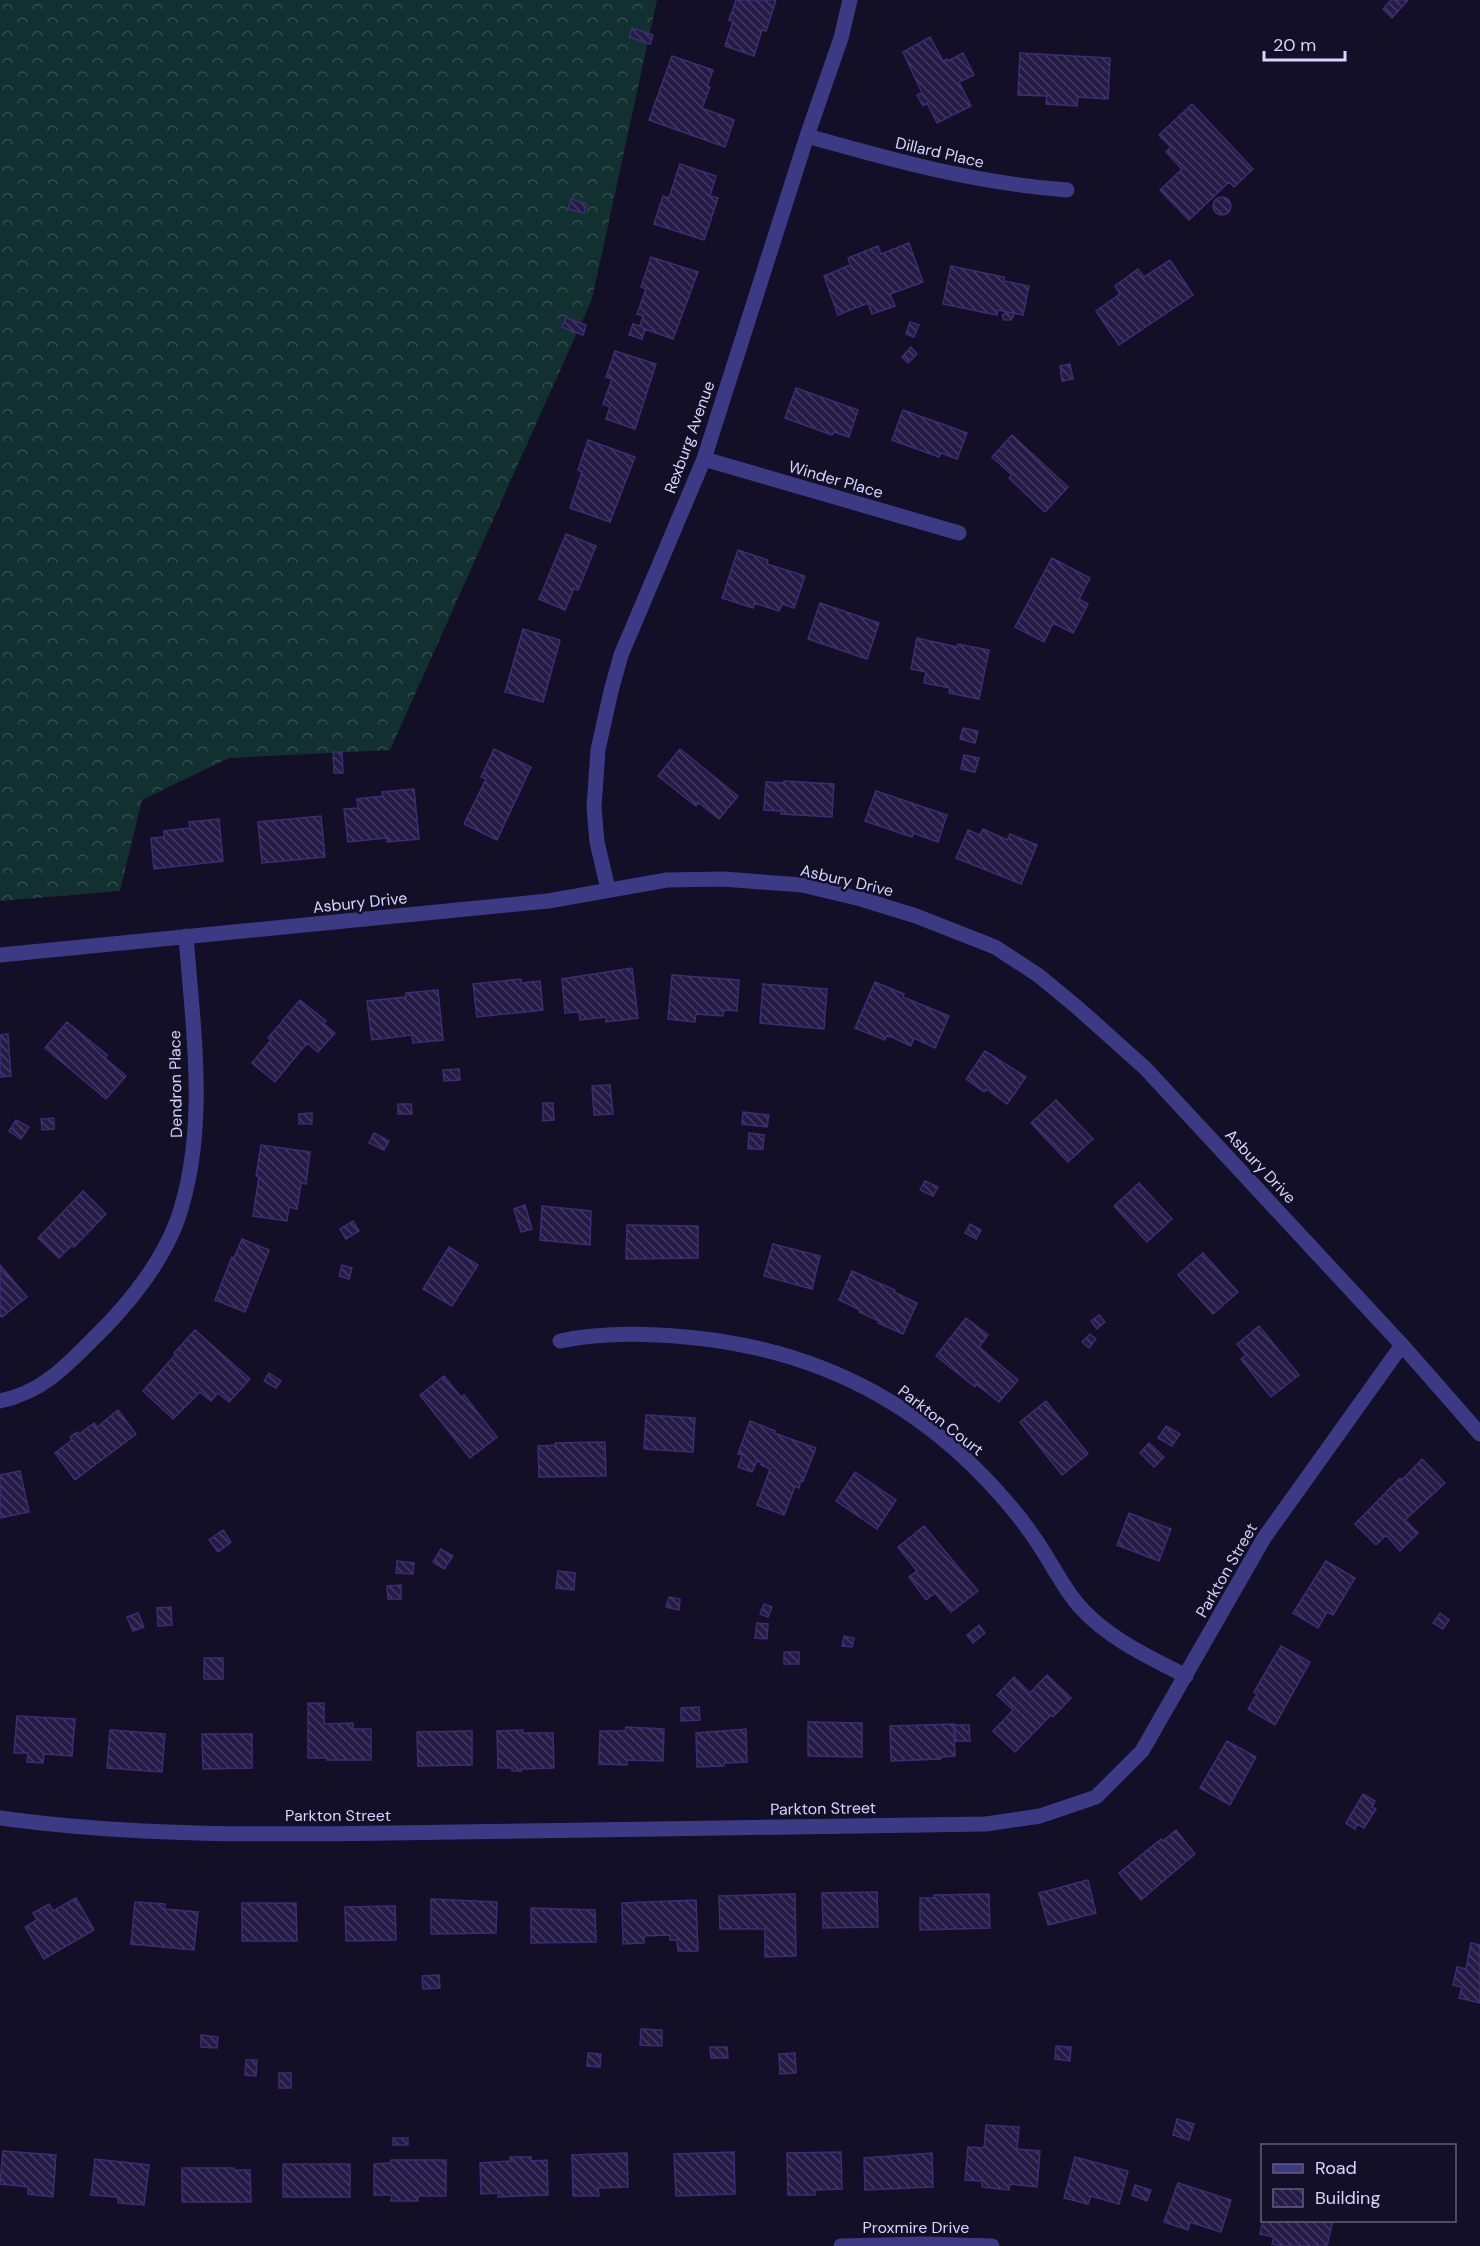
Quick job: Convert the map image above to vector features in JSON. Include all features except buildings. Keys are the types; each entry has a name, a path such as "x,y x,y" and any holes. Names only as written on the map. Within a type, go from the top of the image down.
{"street":[{"name":"Rexburg Avenue","path":"608,890 597,842 594,807 598,750 611,690 621,655 704,459 807,136 841,38 850,0"},
{"name":"Dillard Place","path":"807,136 891,160 973,179 1024,187 1068,190"},
{"name":"Winder Place","path":"704,459 959,533"},
{"name":"Asbury Drive","path":"0,955 548,901 668,880 723,879 802,885 861,899 916,916 995,947 1038,975 1144,1068 1402,1345 1480,1434"},
{"name":"Dendron Place","path":"0,1401 14,1398 35,1388 64,1369 113,1319 140,1287 162,1252 176,1222 189,1180 195,1132 195,1075 186,936"},
{"name":"Parkton Court","path":"560,1341 620,1333 711,1339 782,1353 875,1391 921,1422 977,1470 1018,1517 1042,1549 1065,1588 1082,1609 1131,1647 1186,1676"},
{"name":"Parkton Street","path":"0,1818 75,1828 321,1833 986,1824 1040,1816 1096,1797 1142,1751 1264,1538 1402,1345"},
{"name":"Proxmire Drive","path":"841,2246 924,2244 992,2246"}],"green space":[{"path":"0,0 657,0 592,299 390,750 229,758 142,800 120,891 0,901"}]}
